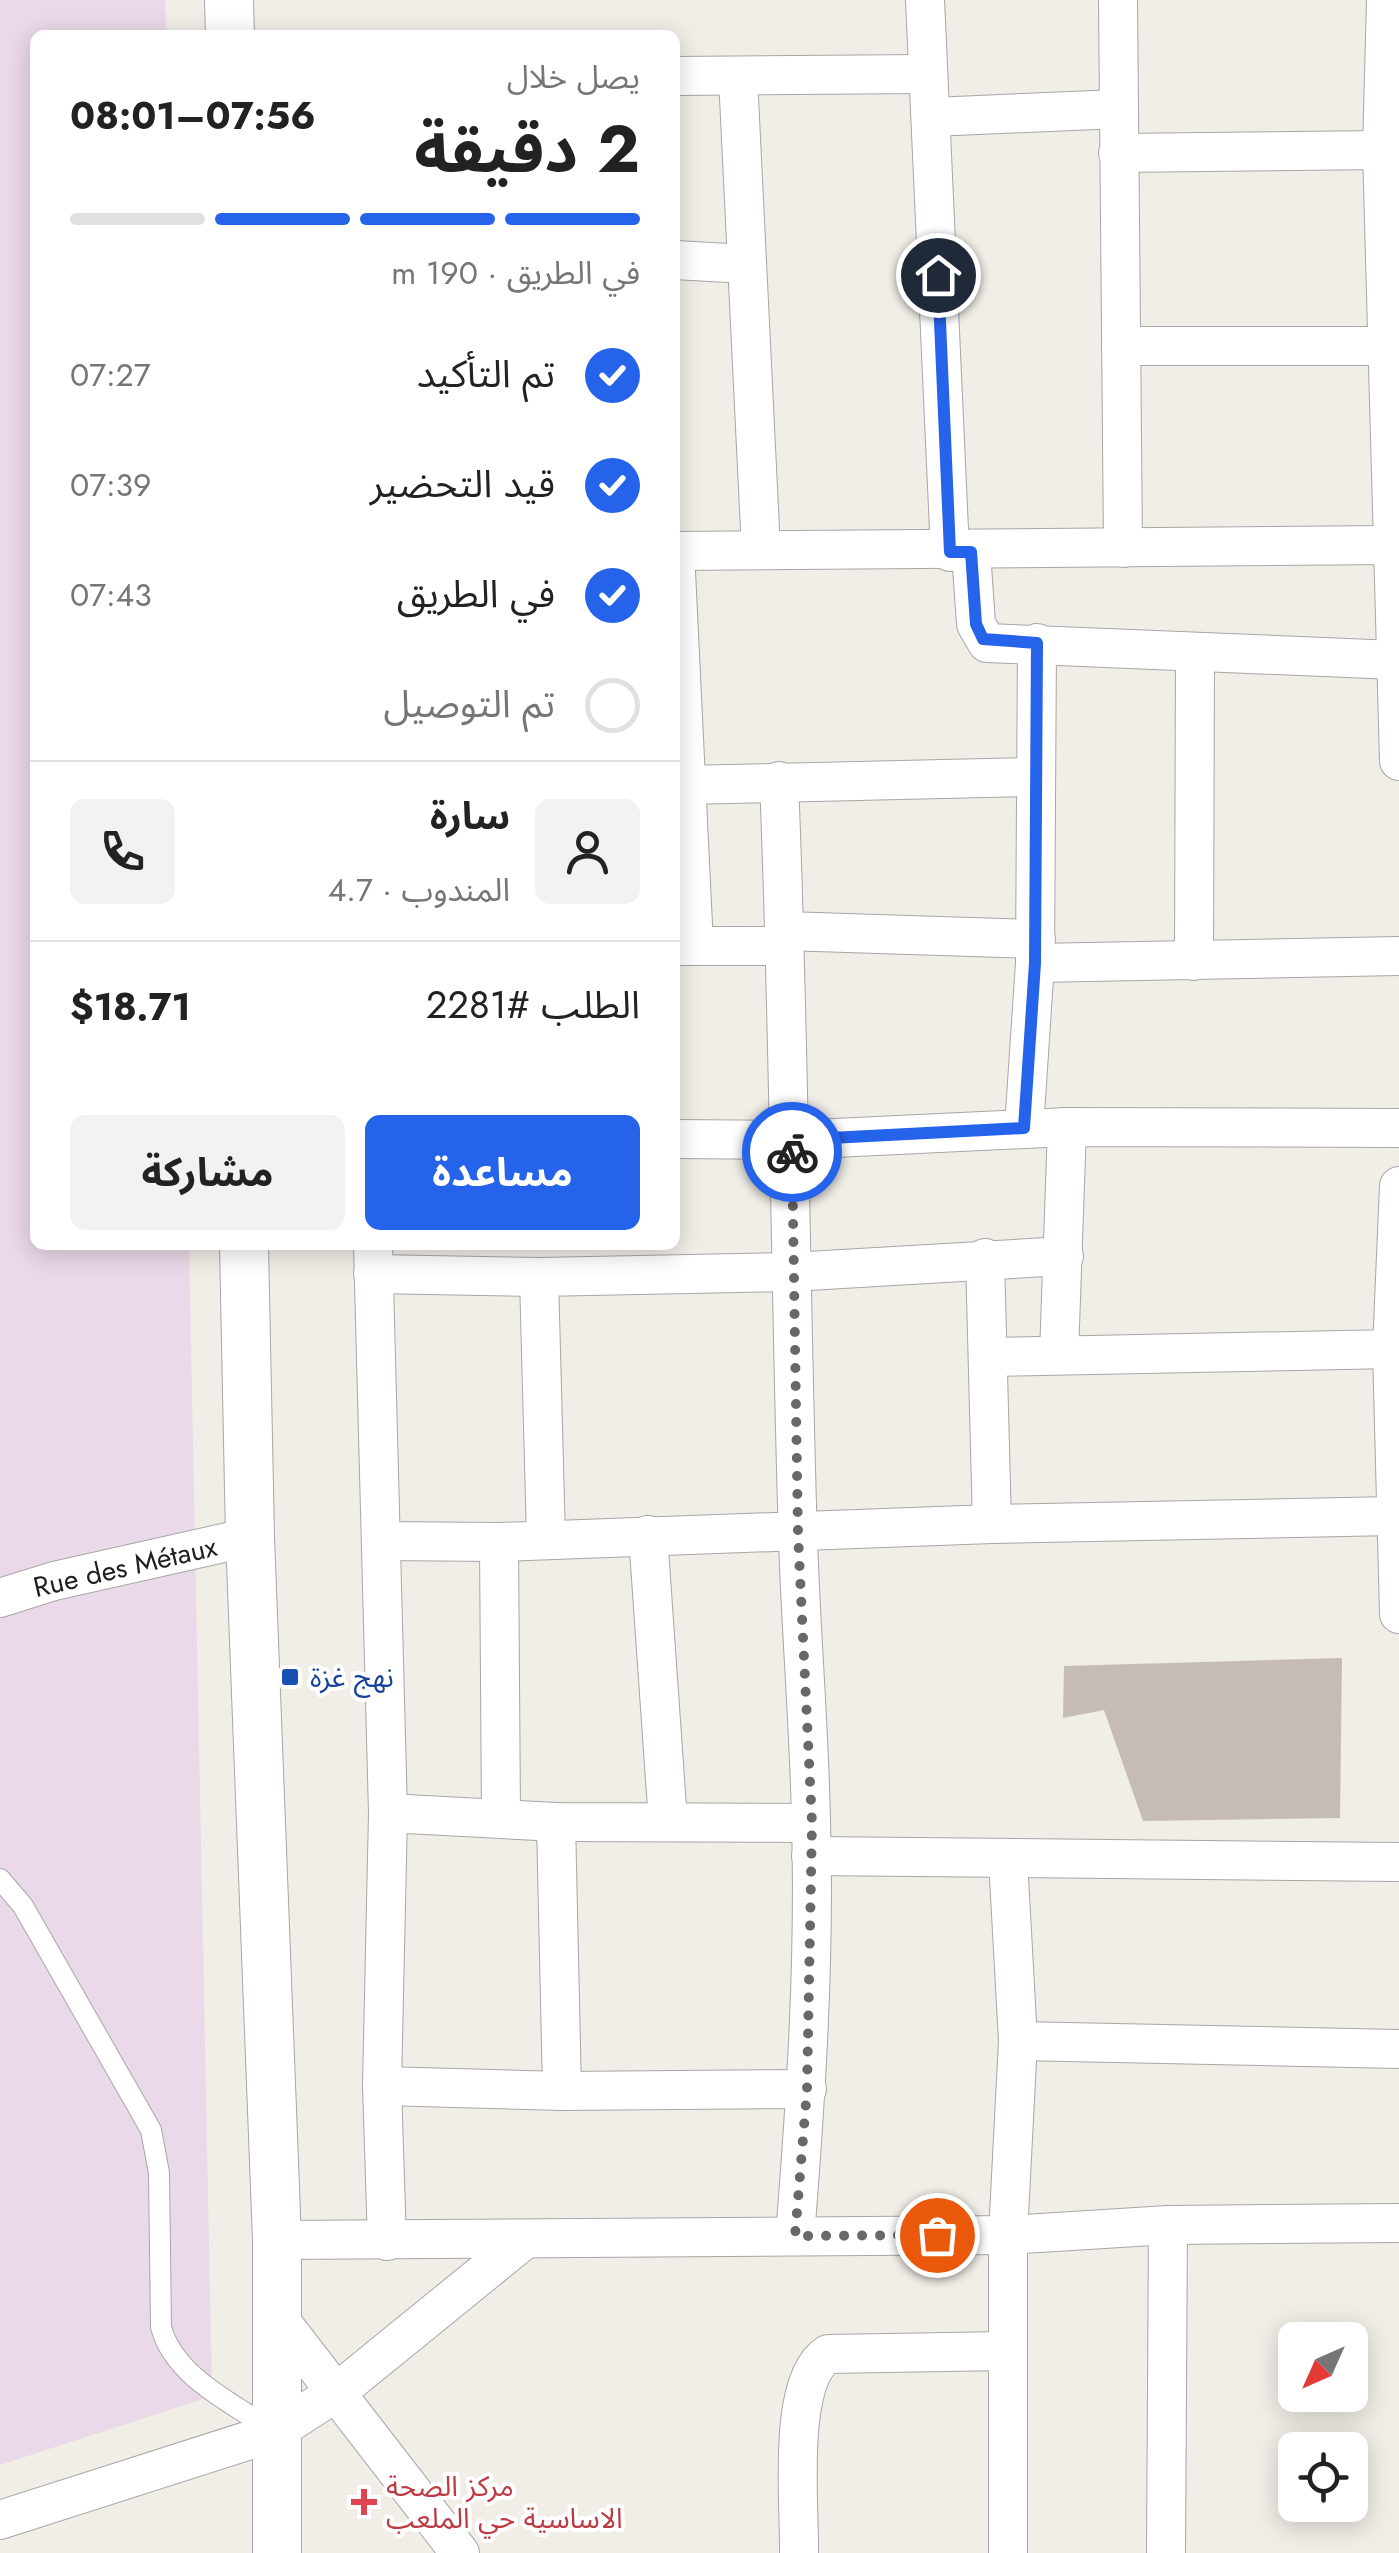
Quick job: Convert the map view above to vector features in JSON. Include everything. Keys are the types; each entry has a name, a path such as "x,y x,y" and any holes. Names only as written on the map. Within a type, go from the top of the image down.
{"street":[{"path":"229,0 230,30"},
{"path":"925,0 926,74 960,552 978,632 987,642 1395,660"},
{"path":"1118,0 1123,548"},
{"path":"1386,0 1382,150 1392,194 1389,346 1396,498 1399,762"},
{"path":"680,76 926,74"},
{"path":"738,77 760,550"},
{"path":"932,117 1118,109"},
{"path":"1118,153 1382,150"},
{"path":"680,260 746,264"},
{"path":"1121,346 1389,346"},
{"path":"680,552 1394,545"},
{"path":"1024,1128 1035,951 1037,643"},
{"path":"1194,652 1194,961"},
{"path":"680,698 684,946 784,938 1194,961 1399,956"},
{"path":"683,785 1034,777"},
{"path":"779,781 792,1140 791,1272 798,1534 811,1840 807,2090 795,2236"},
{"path":"680,1139 792,1140 1068,1127 1399,1128"},
{"path":"1059,1355 1068,1127"},
{"path":"1399,1186 1392,1349 1399,1614"},
{"path":"244,1250 250,1537 277,2240 276,2553"},
{"path":"387,2241 382,2086 388,1813 373,1260 540,1277 791,1272 1064,1256"},
{"path":"985,1258 992,1524"},
{"path":"540,1277 546,1540"},
{"path":"988,1357 1392,1349"},
{"path":"382,1541 798,1534 992,1524 1396,1526"},
{"path":"648,1536 668,1822"},
{"name":"Rue des Métaux","path":"0,1598 54,1581 250,1537"},
{"path":"499,1542 501,1817"},
{"path":"388,1813 556,1822 668,1822 1008,1859 1399,1862"},
{"path":"556,1822 562,2091"},
{"path":"1008,1859 1018,2041 1008,2235 1008,2553"},
{"path":"1018,2041 1399,2049"},
{"path":"382,2086 562,2091 807,2090"},
{"path":"277,2240 1008,2235 1168,2225 1399,2224"},
{"path":"1166,2553 1168,2225"},
{"path":"0,2520 274,2432 337,2392 524,2240"},
{"path":"276,2315 460,2553"},
{"path":"799,2553 801,2400 817,2361 828,2354 1006,2351"}],"lane":[{"path":"0,1878 23,1906 151,2130 159,2173 160,2327 167,2351 188,2372 274,2432"}],"shaded area":[{"path":"0,0 165,0 166,30 30,30 30,1250 189,1250 212,2396 0,2465"}],"building":[{"path":"1342,1658 1340,1818 1143,1821 1104,1710 1063,1718 1064,1666"}],"way so far":[{"path":"792,1152 798,1534 812,1823 807,2090 795,2236 937,2235"}],"place":[{"name":"نهج غزة","path":"290,1677"},
{"name":"مركز الصحة الاساسية حي الملعب","path":"364,2502"}],"route":[{"path":"792,1152 792,1140 1024,1128 1035,963 1037,643 983,639 976,624 971,552 950,552 938,275"}]}
